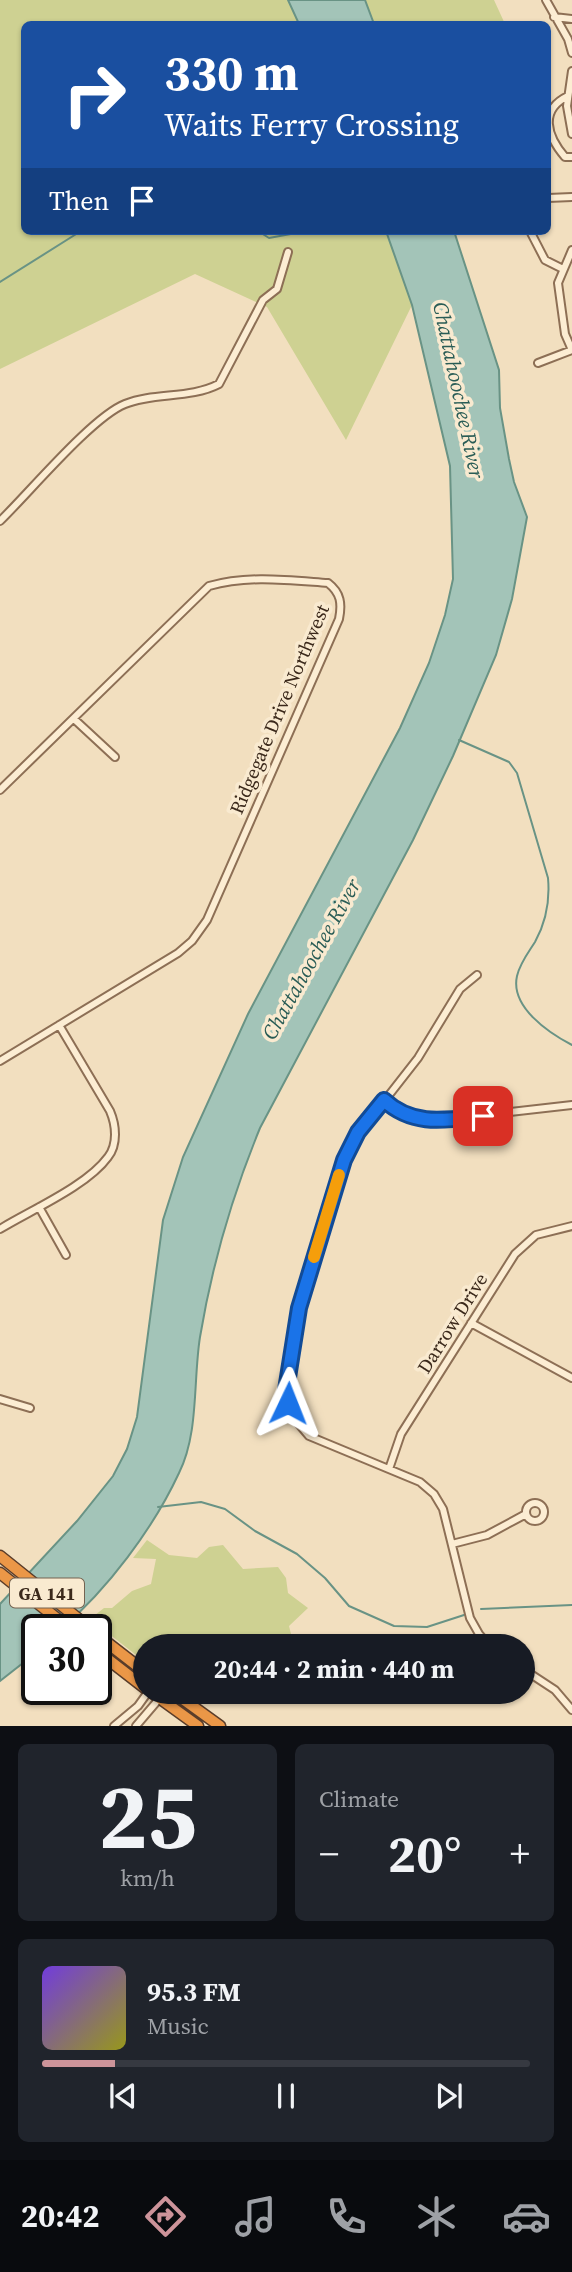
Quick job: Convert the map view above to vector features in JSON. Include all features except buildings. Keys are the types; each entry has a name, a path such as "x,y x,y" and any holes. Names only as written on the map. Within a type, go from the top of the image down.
{"highway":[{"name":"GA 141","path":"1,1557 72,1614"},
{"name":"GA 141","path":"0,1573 51,1614"},
{"name":"GA 141","path":"112,1646 133,1662"},
{"path":"112,1662 133,1678"},
{"path":"168,1704 198,1726"},
{"path":"190,1704 220,1726"}],"street":[{"path":"546,0 568,39 572,53"},
{"path":"554,17 572,19"},
{"path":"572,71 567,114 572,134"},
{"path":"551,109 556,102 568,96"},
{"path":"551,134 553,144 565,157 572,157"},
{"path":"551,198 572,197"},
{"path":"532,235 545,260 563,269"},
{"path":"538,363 572,350 565,334 558,283 572,250"},
{"path":"0,521 97,422 122,405 146,398 205,390 219,384 263,300 277,289 288,252"},
{"name":"Ridgegate Drive Northwest","path":"0,790 209,586 250,578 328,583 341,601 339,619 207,920 192,941 178,953 0,1061"},
{"path":"74,719 115,757"},
{"path":"477,975 460,989 418,1058 358,1132 344,1160 299,1308 286,1390 292,1416 309,1436 420,1482 434,1494 443,1509 470,1618 479,1634"},
{"path":"0,1229 91,1174 110,1156 115,1140 110,1111 59,1025"},
{"path":"384,1100 405,1116 429,1121 572,1105"},
{"path":"38,1207 66,1255"},
{"name":"Darrow Drive","path":"389,1469 401,1434 521,1247 544,1231 572,1226"},
{"path":"471,1323 572,1378"},
{"path":"0,1399 30,1408"},
{"path":"452,1544 487,1535 526,1514"},
{"path":"535,1677 555,1690 572,1710"},
{"path":"114,1726 140,1704"},
{"path":"136,1726 147,1704"}],"green space":[{"path":"0,0 288,0 298,21 21,21 21,235 387,235 412,305 346,440 267,307 195,274 0,369"},
{"path":"350,0 494,0 504,21 359,21"},
{"path":"147,1540 169,1555 197,1558 209,1547 223,1545 243,1569 278,1567 286,1578 288,1593 308,1608 289,1626 291,1634 133,1634 133,1653 112,1636 112,1614 96,1614 104,1608 112,1608 132,1591 151,1584 156,1559 133,1558"}],"water":[{"path":"288,0 365,0 373,21 298,21"},
{"name":"Chattahoochee River","path":"387,235 455,235 499,370 500,408 509,459 527,517 512,599 496,655 453,756 413,840 260,1128 250,1154 224,1231 210,1284 200,1337 193,1424 179,1473 156,1516 128,1557 77,1614 21,1614 21,1665 0,1681 0,1604 77,1521 113,1476 127,1449 137,1417 163,1220 183,1157 248,1014 400,728 429,663 445,615 453,579 450,466 412,305"}],"waterway":[{"path":"0,282 75,235"},
{"path":"264,235 269,238 285,235"},
{"path":"459,740 509,762 517,773 548,878 548,903 539,934 520,967 516,987 519,998 533,1018 572,1045"},
{"path":"158,1507 201,1502 225,1509 255,1531 297,1554 325,1578 349,1606 394,1626 427,1627 464,1615"},
{"path":"481,1609 572,1605"}],"slow traffic":[{"path":"314,1257 339,1175"}],"route":[{"path":"288,1403 286,1390 299,1308 344,1160 358,1132 384,1100 394,1110 416,1119 429,1121 483,1116"}]}
